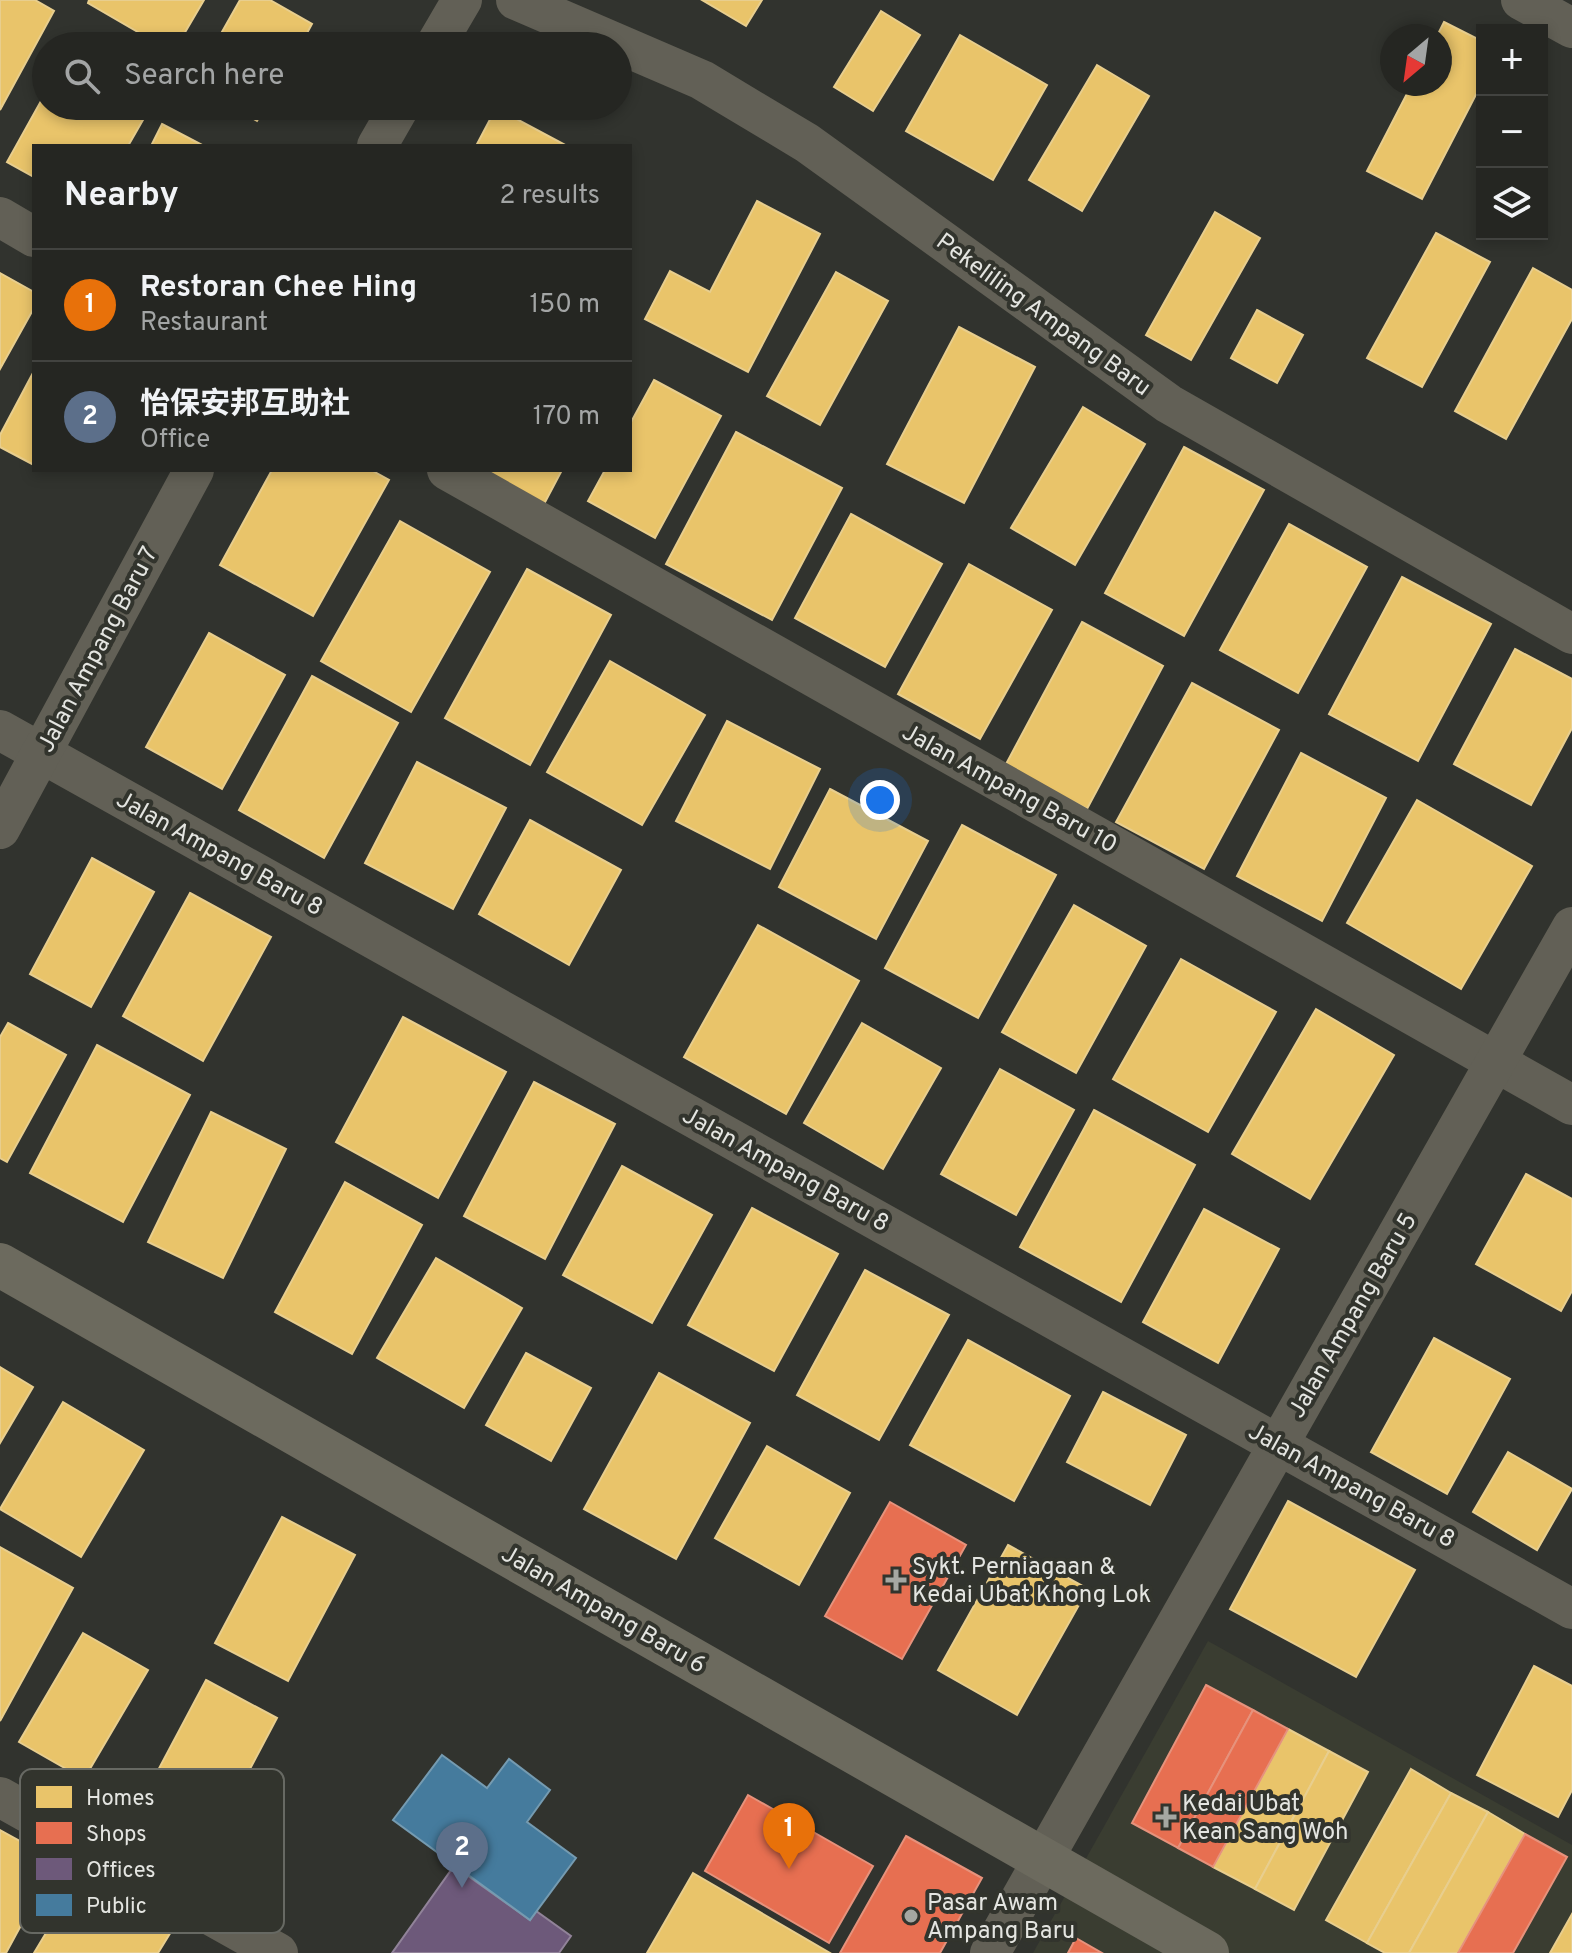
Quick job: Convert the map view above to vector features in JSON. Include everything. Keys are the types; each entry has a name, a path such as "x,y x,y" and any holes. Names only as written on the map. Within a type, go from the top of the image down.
{"main road":[{"name":"Jalan Ampang Baru 6","path":"0,1265 1207,1953"}],"street":[{"path":"443,32 462,0"},
{"name":"Pekeliling Ampang Baru","path":"516,0 590,32"},
{"path":"1521,0 1572,28"},
{"name":"Pekeliling Ampang Baru","path":"632,50 702,80 807,143 1169,404 1572,634"},
{"path":"378,144 392,120"},
{"path":"0,217 32,236"},
{"name":"Jalan Ampang Baru 7","path":"0,829 193,472"},
{"name":"Jalan Ampang Baru 10","path":"451,472 1572,1105"},
{"name":"Jalan Ampang Baru 8","path":"0,730 1572,1609"},
{"name":"Jalan Ampang Baru 5","path":"990,1953 1572,927"},
{"path":"0,1797 20,1808"},
{"path":"242,1933 278,1953"}],"shaded area":[{"path":"1208,1641 1572,1845 1572,1953 1033,1953"}],"building: Homes":[{"path":"0,0 35,0 54,11 43,32 32,32 32,51 0,110"},
{"path":"89,0 204,0 185,32 138,32 88,3"},
{"path":"240,0 270,0 312,24 308,32 222,32"},
{"path":"702,0 762,0 746,26"},
{"path":"881,11 920,35 873,111 834,87"},
{"path":"1452,26 1476,38 1476,95 1422,199 1367,171 1406,96 1452,96"},
{"path":"960,35 1047,85 993,180 906,131"},
{"path":"1097,65 1149,96 1082,211 1029,180"},
{"path":"32,117 32,120 143,120 129,144 32,144 32,176 7,162"},
{"path":"490,120 518,120 563,144 477,144"},
{"path":"162,124 200,144 152,144"},
{"path":"757,201 820,234 748,372 645,319 670,271 710,292"},
{"path":"1215,212 1260,238 1191,360 1146,335"},
{"path":"1436,233 1490,262 1422,387 1367,358"},
{"path":"1533,268 1572,290 1572,319 1506,439 1455,411"},
{"path":"836,272 888,301 820,425 767,396"},
{"path":"0,273 32,291 32,312 0,369"},
{"path":"1257,310 1303,335 1277,383 1231,358"},
{"path":"959,327 1035,367 964,503 887,464"},
{"path":"32,375 32,464 0,447 0,435"},
{"path":"654,380 721,416 655,538 588,501 604,472 632,472 632,420"},
{"path":"1083,407 1145,444 1075,565 1011,528"},
{"path":"736,432 842,488 772,620 666,564"},
{"path":"1184,447 1264,490 1184,636 1105,593"},
{"path":"271,472 375,472 389,480 313,616 220,565"},
{"path":"476,472 561,472 542,508"},
{"path":"851,514 942,564 885,667 795,618"},
{"path":"400,521 490,572 411,712 321,661"},
{"path":"1289,524 1367,567 1298,693 1220,650"},
{"path":"969,564 1052,610 980,739 898,694"},
{"path":"527,569 611,615 530,765 445,718"},
{"path":"1402,577 1491,624 1418,761 1329,714"},
{"path":"1082,622 1163,666 1087,809 1005,766"},
{"path":"209,633 285,675 222,789 146,747"},
{"path":"1515,649 1572,679 1572,728 1531,805 1454,764"},
{"path":"610,661 705,715 642,825 547,772"},
{"path":"312,676 398,723 324,858 239,810"},
{"path":"1192,683 1279,730 1204,869 1116,822"},
{"path":"727,721 820,769 770,869 676,821"},
{"path":"1301,753 1386,798 1322,921 1237,876"},
{"path":"417,762 506,808 453,909 365,863"},
{"path":"830,789 928,841 876,939 779,887"},
{"path":"1417,800 1532,866 1461,989 1347,923"},
{"path":"530,820 621,870 569,965 479,914"},
{"path":"962,825 1056,875 978,1018 885,968"},
{"path":"92,858 154,892 91,1007 30,974"},
{"path":"190,893 271,937 203,1061 123,1016"},
{"path":"1074,905 1146,946 1076,1073 1002,1032"},
{"path":"758,925 859,981 786,1114 684,1057"},
{"path":"1181,959 1276,1012 1208,1132 1113,1079"},
{"path":"1316,1009 1394,1055 1310,1199 1232,1154"},
{"path":"403,1017 506,1072 438,1198 336,1142"},
{"path":"8,1023 66,1055 7,1162 0,1158 0,1037"},
{"path":"862,1023 941,1068 883,1169 804,1123"},
{"path":"97,1045 190,1095 123,1222 30,1173"},
{"path":"1000,1069 1074,1110 1016,1215 941,1174"},
{"path":"534,1082 615,1124 545,1259 464,1216"},
{"path":"1094,1110 1195,1165 1121,1302 1020,1247"},
{"path":"211,1112 286,1149 223,1278 148,1242"},
{"path":"622,1166 712,1215 652,1323 563,1275"},
{"path":"1526,1174 1572,1199 1572,1291 1561,1311 1476,1264"},
{"path":"345,1182 422,1225 352,1354 275,1312"},
{"path":"752,1208 838,1254 774,1371 688,1325"},
{"path":"1204,1209 1279,1249 1218,1363 1143,1322"},
{"path":"436,1258 522,1308 464,1408 377,1358"},
{"path":"865,1270 949,1315 879,1440 797,1395"},
{"path":"1434,1338 1510,1379 1447,1494 1371,1452"},
{"path":"968,1340 1070,1396 1014,1501 910,1445"},
{"path":"526,1353 591,1388 551,1461 486,1425"},
{"path":"0,1367 33,1387 0,1443"},
{"path":"659,1373 750,1423 676,1559 584,1509"},
{"path":"1103,1392 1186,1435 1150,1505 1067,1462"},
{"path":"63,1402 144,1450 81,1557 0,1509"},
{"path":"767,1446 850,1493 799,1585 715,1538"},
{"path":"1508,1452 1572,1489 1537,1550 1473,1512"},
{"path":"1288,1501 1415,1570 1356,1677 1230,1609"},
{"path":"282,1517 355,1555 288,1681 215,1643"},
{"path":"1008,1545 1088,1589 1017,1715 938,1670"},
{"path":"0,1547 73,1588 0,1721"},
{"path":"83,1633 148,1670 90,1769 66,1769 19,1742"},
{"path":"1534,1666 1572,1686 1572,1790 1558,1817 1477,1775"},
{"path":"206,1680 277,1718 250,1769 159,1769"},
{"path":"1288,1729 1329,1751 1255,1889 1213,1867"},
{"path":"1329,1751 1368,1772 1294,1910 1255,1889"},
{"path":"1411,1769 1451,1793 1367,1943 1326,1920"},
{"path":"1451,1793 1488,1812 1409,1953 1385,1953 1367,1943"},
{"path":"1488,1812 1525,1834 1458,1953 1409,1953"},
{"path":"0,1830 20,1841 20,1927 6,1953 0,1953"},
{"path":"693,1873 830,1953 647,1953"},
{"path":"1572,1914 1572,1953 1550,1953"},
{"path":"46,1933 170,1933 158,1953 34,1953"}],"building: Shops":[{"name":"Sykt. Perniagaan & Kedai Ubat Khong Lok","path":"890,1502 966,1545 902,1659 825,1616"},
{"path":"1206,1685 1253,1710 1178,1848 1132,1823"},
{"path":"1253,1710 1288,1729 1213,1867 1178,1848"},
{"path":"748,1795 873,1866 829,1943 705,1871"},
{"path":"1525,1834 1567,1857 1513,1953 1458,1953"},
{"name":"Pasar Awam Ampang Baru","path":"906,1836 982,1878 940,1953 840,1953"},
{"path":"1076,1938 1102,1953 1068,1953"}],"building: Offices":[{"path":"454,1866 530,1920 536,1911 571,1936 559,1953 392,1953"}],"building: Public":[{"path":"442,1755 487,1788 509,1759 550,1790 527,1822 576,1858 530,1920 393,1820"}],"place":[{"name":"Sykt. Perniagaan & Kedai Ubat Khong Lok","path":"896,1580"},
{"name":"Kedai Ubat Kean Sang Woh","path":"1166,1817"},
{"name":"Restoran Chee Hing","path":"789,1869"},
{"name":"怡保安邦互助社","path":"462,1888"},
{"name":"Pasar Awam Ampang Baru","path":"911,1916"}]}
